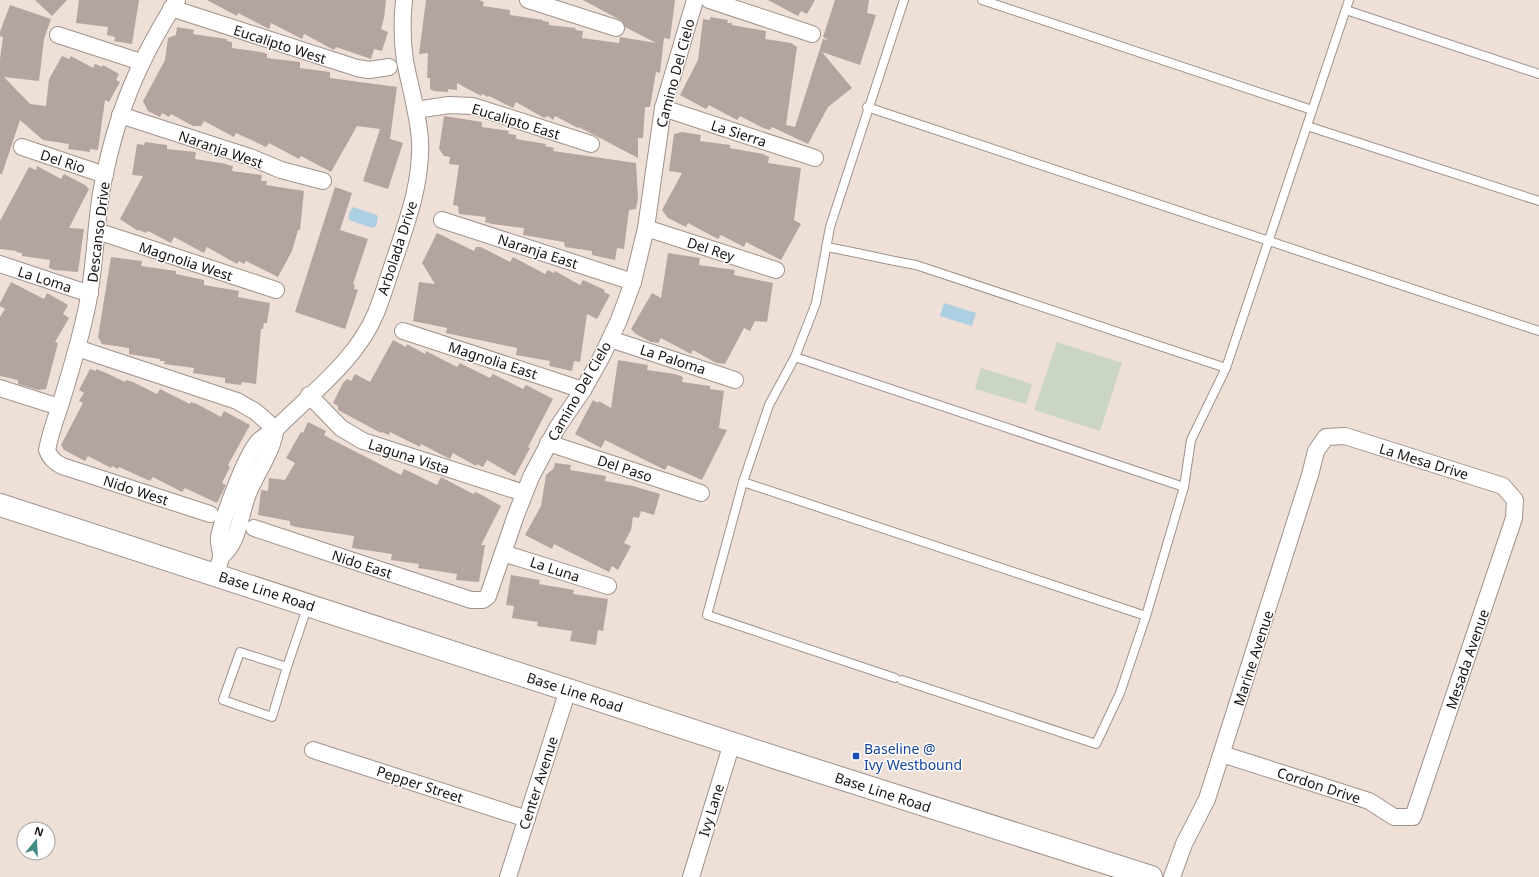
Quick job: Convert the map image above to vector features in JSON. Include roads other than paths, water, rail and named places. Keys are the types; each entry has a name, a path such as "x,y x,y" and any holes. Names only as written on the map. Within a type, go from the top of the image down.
{"main road":[{"name":"Base Line Road","path":"0,505 218,565 308,604 568,690 1151,877"}],"street":[{"name":"Arbolada Drive","path":"218,565 232,544 247,496 275,437 275,429 344,363 362,339 376,314 411,209 420,155 416,110 404,48 402,25 404,0"},
{"path":"528,0 616,28"},
{"name":"Camino Del Cielo","path":"470,600 483,600 488,596 524,493 548,443 583,390 610,339 633,282 646,228 663,108 695,0"},
{"path":"709,0 812,34"},
{"name":"Descanso Drive","path":"62,466 55,463 49,456 47,450 77,348 90,294 105,175 120,115 141,62 156,33 174,4"},
{"name":"Eucalipto West","path":"174,4 357,68 369,70 389,67"},
{"path":"58,35 141,62"},
{"name":"Eucalipto East","path":"416,110 449,105 473,106 591,144"},
{"name":"La Sierra","path":"663,108 815,158"},
{"name":"Naranja West","path":"120,115 250,157 281,170 323,182"},
{"name":"Del Rio","path":"22,147 105,175"},
{"name":"Naranja East","path":"442,220 633,282"},
{"name":"Del Rey","path":"646,228 776,270"},
{"name":"Magnolia West","path":"97,232 276,290"},
{"name":"La Loma","path":"0,264 90,294"},
{"name":"Magnolia East","path":"403,331 583,390"},
{"name":"La Paloma","path":"610,339 735,380"},
{"path":"77,348 237,401 256,412 275,429 257,442 242,472 219,538 218,565"},
{"path":"0,388 59,407"},
{"name":"Laguna Vista","path":"309,395 341,428 363,442 524,493"},
{"name":"La Mesa Drive","path":"1326,437 1345,436 1503,486 1515,500"},
{"name":"Marine Avenue","path":"1172,877 1184,844 1207,799 1310,475 1316,451 1326,437"},
{"name":"Del Paso","path":"548,443 702,493"},
{"name":"Nido West","path":"62,466 210,514"},
{"name":"Mesada Avenue","path":"1413,817 1514,518 1515,500"},
{"name":"Nido East","path":"254,528 470,600"},
{"name":"La Luna","path":"503,553 608,586"},
{"name":"Center Avenue","path":"508,877 568,690"},
{"name":"Ivy Lane","path":"691,877 732,743"},
{"name":"Pepper Street","path":"313,750 527,819"},
{"name":"Cordon Drive","path":"1222,754 1368,801 1394,817 1413,817"}],"lane":[{"path":"904,0 830,227 816,303 795,357 769,405 743,482 707,615 1096,744 1120,693 1146,616 1184,487 1191,440 1226,368 1349,0"},
{"path":"982,0 1312,110"},
{"path":"1346,10 1539,74"},
{"path":"868,107 1539,331"},
{"path":"1307,126 1539,202"},
{"path":"826,247 854,251 878,259 916,265 1226,368"},
{"path":"795,357 1184,487"},
{"path":"743,482 1146,616"},
{"path":"287,667 240,652 223,700 272,717 308,604"}],"water":[{"path":"353,207 377,215 378,218 376,226 372,228 349,220 349,213"},
{"path":"944,303 976,313 972,326 940,316"}],"place":[{"name":"Baseline @ Ivy Westbound","path":"856,756"}]}
